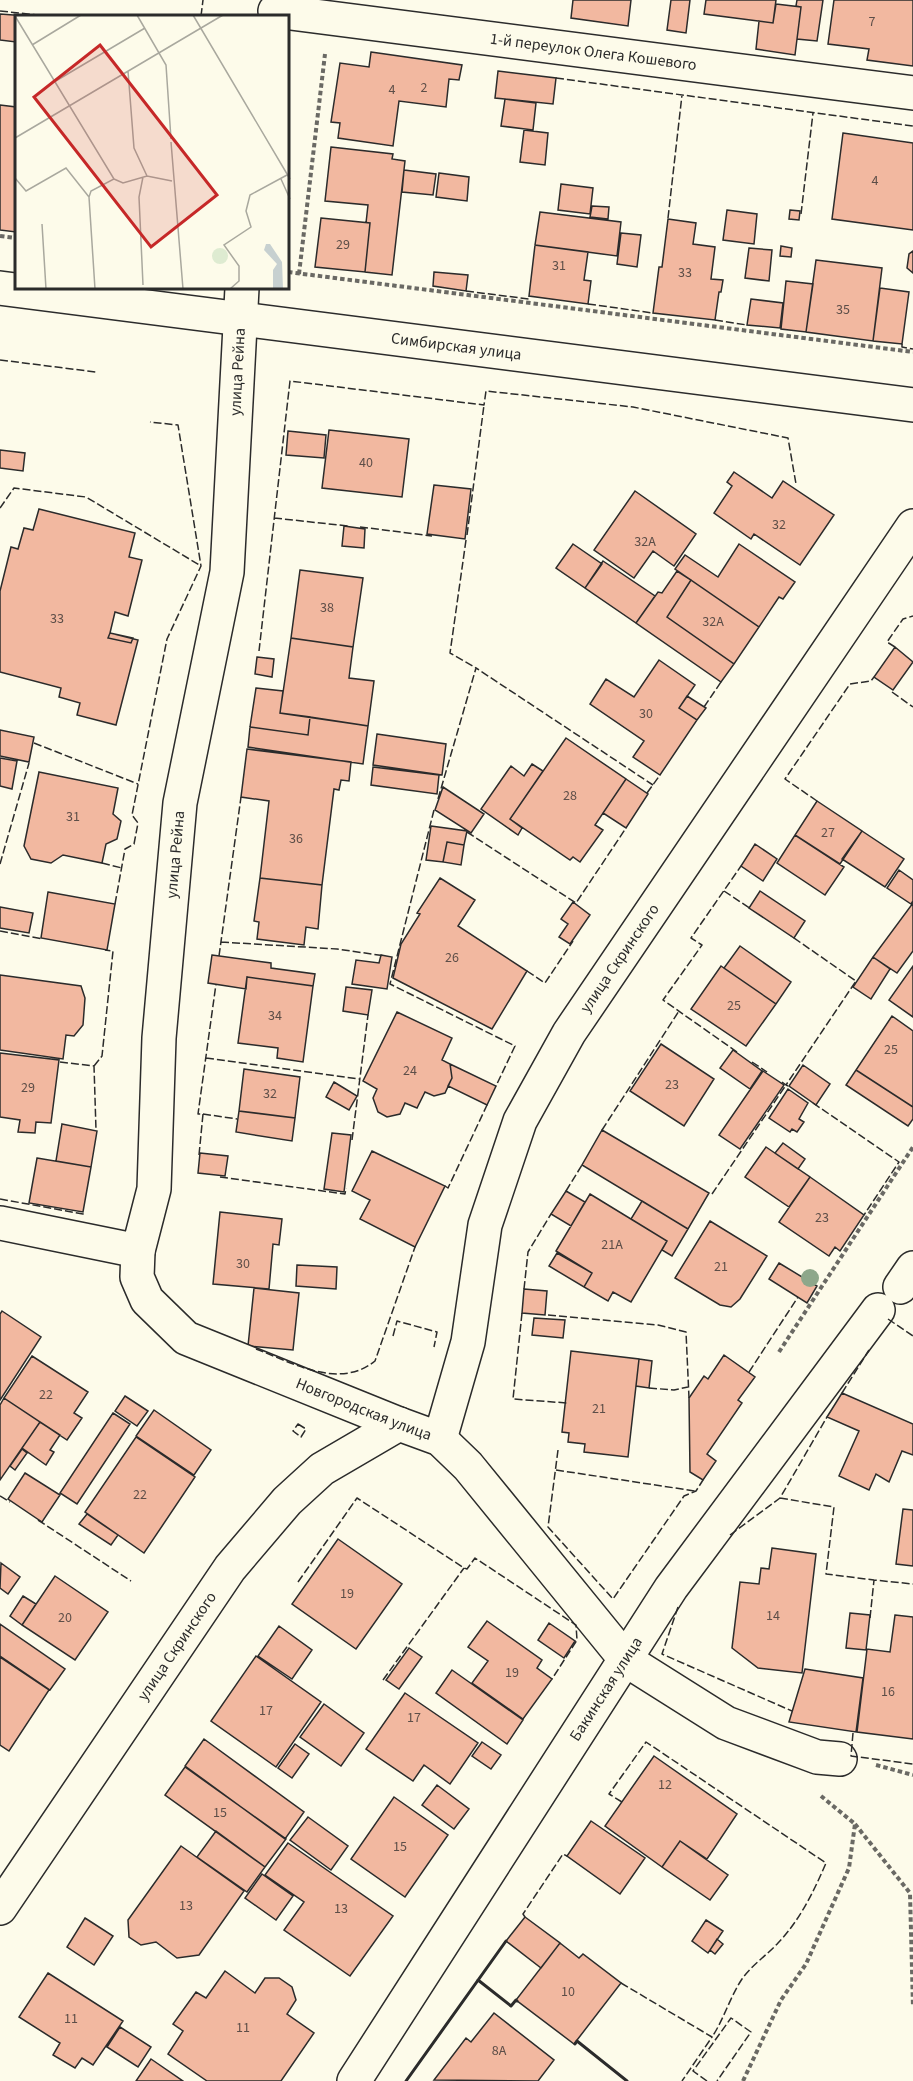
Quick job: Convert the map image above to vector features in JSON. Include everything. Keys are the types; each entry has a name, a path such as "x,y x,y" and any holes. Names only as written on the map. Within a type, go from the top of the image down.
{"street":[{"name":"1-й переулок Олега Кошевого","path":"275,9 336,20 913,93"},
{"name":"Симбирская улица","path":"0,288 15,289"},
{"name":"Симбирская улица","path":"32,290 241,303 913,405"},
{"name":"улица Рейна","path":"138,1251 154,1189 159,1038 180,803 226,572 241,303"},
{"name":"улица Скринского","path":"440,1439 468,1342 486,1225 520,1120 569,1033 913,526"},
{"path":"0,1223 138,1251"},
{"name":"Новгородская улица","path":"138,1251 137,1277 147,1300 186,1338 440,1439 468,1466 626,1660 726,1723 828,1758"},
{"name":"Бакинская улица","path":"354,2081 671,1588 878,1310"},
{"name":"улица Скринского","path":"0,1908 230,1568 287,1501 322,1469 399,1424"}],"path":[{"path":"299,273 327,40 336,20"},
{"path":"0,236 15,238"},
{"path":"290,272 913,352"},
{"path":"779,1352 913,1147"},
{"path":"828,1758 817,1793 855,1824 910,1893 913,2007"},
{"path":"743,2081 781,2000 806,1964 849,1868 855,1824"}],"building":[{"path":"573,0 631,0 628,26 571,18"},
{"path":"671,0 690,0 686,33 667,30"},
{"path":"706,0 776,0 773,23 704,14"},
{"path":"797,0 823,0 817,41 797,39 801,7 796,6"},
{"path":"834,0 913,0 913,66 867,60 869,49 828,44"},
{"path":"776,4 801,7 795,55 756,49 759,21 773,23"},
{"path":"0,14 15,15 15,42 0,40"},
{"path":"371,52 462,65 459,80 449,79 446,107 399,101 393,146 338,138 340,123 331,122 340,63 369,67"},
{"path":"498,71 556,78 553,104 495,98"},
{"path":"505,99 536,103 533,130 501,126"},
{"path":"0,105 15,107 15,232 0,230"},
{"path":"524,130 548,133 545,165 520,162"},
{"path":"843,133 913,143 913,230 832,219"},
{"path":"331,147 393,154 392,159 405,161 392,275 365,272 370,223 366,223 368,205 325,201"},
{"path":"404,170 436,174 433,195 402,192"},
{"path":"439,173 469,177 467,201 436,197"},
{"path":"561,184 593,188 590,214 558,210"},
{"path":"592,206 609,207 608,219 590,217"},
{"path":"727,210 757,214 754,244 723,240"},
{"path":"790,210 800,211 799,220 789,219"},
{"path":"540,212 621,222 617,256 535,245"},
{"path":"321,218 370,223 365,272 315,267"},
{"path":"668,219 696,223 693,244 715,247 711,279 723,280 715,320 653,313"},
{"path":"621,233 641,235 637,267 617,264"},
{"path":"535,245 588,252 584,280 591,281 588,304 529,296"},
{"path":"781,246 792,248 791,257 780,256"},
{"path":"749,248 772,250 769,281 745,278"},
{"path":"913,251 913,273 907,268 909,254"},
{"path":"816,260 882,268 873,341 806,332"},
{"path":"434,272 468,275 466,291 433,286"},
{"path":"786,281 813,284 806,332 781,329"},
{"path":"880,288 909,292 902,344 873,341"},
{"path":"751,299 783,303 780,328 747,325"},
{"path":"329,430 409,439 402,497 322,488"},
{"path":"288,431 326,435 324,458 286,455"},
{"path":"0,450 25,453 23,471 0,468"},
{"path":"734,472 772,498 783,481 834,515 800,565 754,534 751,539 714,513 732,486 727,482"},
{"path":"434,485 471,489 465,539 427,534"},
{"path":"635,491 696,534 674,566 653,551 634,578 594,550"},
{"path":"39,509 135,533 129,557 142,560 128,616 115,612 110,633 138,640 116,725 77,715 80,703 59,697 61,688 0,672 0,591 11,547 18,549 24,528 33,530"},
{"path":"344,526 365,529 364,548 342,546"},
{"path":"573,544 602,564 585,588 556,568"},
{"path":"739,544 795,582 783,599 779,597 759,627 675,569 685,555 718,577"},
{"path":"603,561 655,596 636,623 585,588"},
{"path":"300,570 363,578 353,647 291,638"},
{"path":"677,571 691,580 667,617 734,664 721,682 636,623 658,592 662,593"},
{"path":"691,580 759,627 734,664 667,617"},
{"path":"110,633 133,638 131,643 108,638"},
{"path":"291,638 353,647 349,678 374,681 368,726 280,713"},
{"path":"895,647 913,662 893,690 874,677"},
{"path":"257,657 274,659 272,677 255,674"},
{"path":"659,660 695,685 679,708 697,720 660,775 633,757 644,741 590,704 606,679 634,697"},
{"path":"256,688 283,691 280,713 310,717 308,735 250,727"},
{"path":"687,696 706,708 697,720 679,708"},
{"path":"310,717 368,726 363,764 248,747 250,727 308,735"},
{"path":"0,730 34,737 29,762 0,756"},
{"path":"377,734 446,744 442,775 373,765"},
{"path":"566,738 626,779 595,825 603,830 580,862 573,857 570,860 510,819"},
{"path":"247,749 351,762 349,781 341,780 339,790 334,789 322,885 260,878 269,801 241,797"},
{"path":"0,758 17,761 12,789 0,786"},
{"path":"532,764 543,771 510,819 522,828 518,835 481,809 511,766 524,776"},
{"path":"373,767 439,775 437,794 371,785"},
{"path":"39,772 118,788 113,814 121,821 117,839 106,844 102,863 63,855 51,863 31,859 24,846"},
{"path":"626,779 648,794 626,828 603,813"},
{"path":"443,787 484,814 471,833 435,810"},
{"path":"817,801 862,831 840,864 795,835"},
{"path":"431,826 467,831 464,845 447,842 443,862 426,860"},
{"path":"862,831 904,859 885,887 842,859"},
{"path":"795,835 844,867 825,895 777,863"},
{"path":"447,842 464,845 461,865 443,862"},
{"path":"755,844 777,859 763,881 741,866"},
{"path":"899,870 913,880 911,904 887,888"},
{"path":"260,878 322,885 318,929 306,927 304,945 257,939 259,922 254,921"},
{"path":"440,878 475,900 458,926 527,971 492,1029 393,978 401,944 420,914 417,913"},
{"path":"760,891 805,921 794,938 749,908"},
{"path":"48,892 115,904 107,950 41,938"},
{"path":"573,902 590,915 570,944 559,937 568,924 561,919"},
{"path":"913,903 913,951 897,973 873,957"},
{"path":"0,907 33,913 29,933 0,928"},
{"path":"740,946 791,982 776,1004 724,968"},
{"path":"212,955 271,963 271,968 315,974 313,986 247,977 246,989 208,983"},
{"path":"381,955 392,957 387,989 352,984 356,960 379,963"},
{"path":"873,957 890,969 871,999 853,987"},
{"path":"721,966 776,1004 746,1046 691,1009"},
{"path":"913,966 913,1017 889,1000"},
{"path":"0,975 81,986 85,998 83,1025 74,1036 66,1035 63,1059 0,1050"},
{"path":"247,977 313,986 303,1062 277,1058 278,1048 238,1043"},
{"path":"346,987 372,990 368,1015 343,1011"},
{"path":"397,1012 452,1038 442,1060 450,1064 452,1078 445,1093 434,1096 425,1092 417,1108 405,1103 400,1114 387,1117 378,1112 373,1098 377,1089 363,1081"},
{"path":"892,1016 913,1031 913,1107 856,1070"},
{"path":"661,1044 714,1079 684,1126 630,1091"},
{"path":"733,1050 762,1071 750,1089 720,1068"},
{"path":"0,1053 59,1060 51,1123 36,1122 35,1133 18,1132 20,1120 0,1117"},
{"path":"450,1064 496,1086 487,1105 448,1086 452,1078"},
{"path":"803,1065 830,1084 816,1105 789,1086"},
{"path":"244,1069 300,1077 295,1118 239,1111"},
{"path":"856,1070 913,1107 913,1119 908,1126 846,1085"},
{"path":"763,1071 784,1085 740,1149 719,1135"},
{"path":"334,1082 357,1096 349,1110 326,1097"},
{"path":"788,1089 808,1103 799,1119 804,1122 797,1132 792,1129 790,1132 769,1118"},
{"path":"239,1111 295,1118 292,1141 236,1132"},
{"path":"62,1124 97,1131 91,1167 56,1161"},
{"path":"602,1130 709,1193 688,1229 582,1165"},
{"path":"332,1133 351,1135 344,1192 324,1189"},
{"path":"783,1143 805,1159 798,1169 775,1153"},
{"path":"766,1147 810,1177 789,1207 745,1177"},
{"path":"372,1151 445,1186 415,1247 360,1219 370,1200 352,1191"},
{"path":"200,1153 228,1156 225,1176 198,1173"},
{"path":"37,1158 91,1167 83,1212 29,1203"},
{"path":"810,1177 864,1215 840,1251 835,1247 829,1256 779,1222"},
{"path":"566,1191 585,1202 571,1226 551,1214"},
{"path":"590,1194 667,1241 631,1302 613,1292 608,1301 584,1287 592,1273 556,1251"},
{"path":"642,1201 688,1229 672,1256 662,1250 667,1241 631,1219"},
{"path":"220,1212 282,1219 279,1245 273,1244 269,1289 213,1284"},
{"path":"710,1221 767,1256 740,1299 731,1307 720,1305 675,1278"},
{"path":"557,1253 592,1273 584,1287 549,1266"},
{"path":"779,1263 817,1286 807,1303 769,1279"},
{"path":"297,1265 337,1267 336,1289 296,1286"},
{"path":"254,1288 299,1293 293,1350 248,1346"},
{"path":"524,1289 547,1291 545,1315 522,1313"},
{"path":"2,1311 41,1337 0,1400 0,1314"},
{"path":"534,1318 565,1320 563,1338 532,1335"},
{"path":"571,1351 639,1359 628,1457 584,1452 585,1444 568,1442 569,1433 562,1432"},
{"path":"724,1355 755,1377 738,1400 742,1403 707,1454 716,1461 703,1480 690,1472 689,1398 704,1376 708,1379"},
{"path":"32,1356 88,1392 74,1413 82,1418 67,1440 4,1398"},
{"path":"639,1359 652,1361 649,1388 636,1386"},
{"path":"842,1393 913,1424 913,1455 902,1451 889,1482 876,1474 869,1490 839,1476 859,1431 827,1417"},
{"path":"125,1396 148,1411 137,1426 115,1411"},
{"path":"4,1398 40,1422 0,1480 0,1405"},
{"path":"154,1410 211,1450 194,1475 136,1436"},
{"path":"113,1413 130,1424 77,1504 60,1493"},
{"path":"40,1422 60,1435 50,1450 54,1452 46,1465 22,1448"},
{"path":"136,1437 195,1477 144,1553 85,1512"},
{"path":"22,1449 27,1453 15,1470 10,1466"},
{"path":"25,1473 60,1495 42,1522 8,1499"},
{"path":"903,1509 913,1510 913,1566 896,1564"},
{"path":"87,1514 118,1535 111,1545 79,1524"},
{"path":"338,1539 402,1584 356,1649 292,1604"},
{"path":"772,1548 816,1554 802,1673 758,1668 732,1648 740,1582 759,1584 761,1568 769,1569"},
{"path":"1,1563 20,1577 8,1594 0,1588"},
{"path":"55,1576 108,1612 75,1660 22,1625"},
{"path":"23,1596 36,1604 22,1625 10,1616"},
{"path":"850,1613 870,1615 866,1650 846,1648"},
{"path":"895,1615 913,1617 913,1739 857,1732 867,1649 890,1652"},
{"path":"487,1621 542,1660 537,1668 552,1679 523,1719 472,1683 488,1661 468,1647"},
{"path":"549,1623 575,1641 564,1658 538,1640"},
{"path":"0,1624 65,1669 50,1690 0,1656"},
{"path":"279,1626 312,1650 292,1679 258,1656"},
{"path":"409,1648 422,1657 399,1689 386,1680"},
{"path":"256,1656 321,1702 276,1767 211,1721"},
{"path":"0,1657 49,1690 9,1751 0,1745"},
{"path":"805,1669 863,1678 856,1732 789,1722"},
{"path":"452,1670 523,1720 507,1744 436,1693"},
{"path":"405,1693 478,1743 450,1784 424,1765 413,1781 366,1749"},
{"path":"324,1704 364,1733 341,1766 300,1737"},
{"path":"204,1739 304,1812 285,1839 185,1766"},
{"path":"482,1742 501,1755 491,1769 472,1756"},
{"path":"295,1744 309,1754 292,1778 278,1768"},
{"path":"654,1756 737,1814 707,1859 680,1841 662,1867 605,1826"},
{"path":"185,1767 286,1839 265,1867 165,1795"},
{"path":"437,1785 469,1809 454,1829 422,1805"},
{"path":"394,1797 448,1835 405,1897 351,1859"},
{"path":"308,1817 348,1846 331,1870 290,1840"},
{"path":"591,1821 645,1858 620,1894 567,1856"},
{"path":"216,1831 265,1867 247,1892 197,1857"},
{"path":"680,1841 728,1875 710,1900 662,1867"},
{"path":"288,1843 393,1916 350,1976 284,1930 304,1902 265,1875"},
{"path":"181,1846 244,1891 199,1955 177,1958 156,1942 141,1945 129,1937 128,1920"},
{"path":"262,1874 293,1896 276,1920 245,1898"},
{"path":"525,1917 560,1943 541,1968 506,1941"},
{"path":"85,1918 113,1936 94,1965 67,1947"},
{"path":"706,1920 723,1931 708,1953 692,1941"},
{"path":"717,1939 723,1944 715,1954 710,1950"},
{"path":"560,1943 579,1958 583,1954 621,1983 574,2044 516,2000"},
{"path":"225,1971 255,1993 265,1978 279,1978 292,1987 296,2000 287,2014 314,2033 281,2081 207,2081 168,2054 183,2031 173,2024 196,1992 206,1998"},
{"path":"48,1973 123,2021 93,2065 82,2058 75,2068 53,2055 60,2043 19,2017"},
{"path":"494,2013 554,2060 538,2081 434,2080 466,2038 471,2042"},
{"path":"120,2027 151,2047 138,2067 107,2047"},
{"path":"151,2059 183,2081 136,2081"}],"fence":[{"path":"201,15 203,0"},
{"path":"0,11 38,15"},
{"path":"556,78 913,126"},
{"path":"668,218 682,95"},
{"path":"801,214 813,113"},
{"path":"466,291 529,299 529,296"},
{"path":"588,304 653,313"},
{"path":"715,320 747,325"},
{"path":"902,344 902,347 913,349"},
{"path":"0,360 96,372"},
{"path":"259,651 290,381 484,405 486,391 633,407 788,438 796,484"},
{"path":"467,535 484,405"},
{"path":"115,904 125,849 134,844 138,823 132,815 167,639 201,566 178,425 150,422"},
{"path":"0,508 14,488 86,497 201,566"},
{"path":"274,518 348,526"},
{"path":"360,527 432,536"},
{"path":"466,540 450,653 476,668"},
{"path":"895,647 887,642 903,619 913,616"},
{"path":"438,799 476,668 653,785"},
{"path":"817,801 785,779 850,684 871,681 874,677"},
{"path":"704,707 721,682"},
{"path":"892,692 913,707"},
{"path":"34,743 138,784"},
{"path":"0,864 29,763"},
{"path":"647,793 660,775"},
{"path":"219,956 241,797"},
{"path":"434,810 390,984 515,1046 496,1086"},
{"path":"467,832 576,903 626,828"},
{"path":"102,863 122,868"},
{"path":"737,1052 663,1000 702,945 691,938 741,866"},
{"path":"724,891 751,909"},
{"path":"0,931 43,939"},
{"path":"782,1082 786,1085 856,981 791,936"},
{"path":"527,971 545,983 573,941"},
{"path":"221,942 337,949 385,956"},
{"path":"94,1066 102,1056 113,951 105,950"},
{"path":"199,1155 203,1114 198,1114 216,984"},
{"path":"602,1130 679,1011"},
{"path":"352,1140 368,1015"},
{"path":"206,1058 359,1079"},
{"path":"60,1062 94,1066 96,1130"},
{"path":"752,1062 767,1072"},
{"path":"712,1194 786,1085 788,1086"},
{"path":"813,1103 899,1162 864,1215"},
{"path":"445,1186 448,1188 487,1105"},
{"path":"203,1114 237,1119"},
{"path":"566,1191 582,1165"},
{"path":"220,1177 345,1194 346,1188"},
{"path":"0,1199 83,1214 83,1212"},
{"path":"524,1289 528,1252 551,1214"},
{"path":"256,1349 300,1367 331,1374 361,1369 375,1361 415,1247"},
{"path":"749,1372 798,1297"},
{"path":"522,1313 513,1399 567,1403"},
{"path":"548,1315 658,1325 686,1332 689,1398"},
{"path":"888,1319 913,1336"},
{"path":"393,1336 397,1321 437,1332 434,1347"},
{"path":"842,1393 869,1350"},
{"path":"649,1388 674,1390 688,1387"},
{"path":"730,1535 780,1498 827,1417"},
{"path":"298,1424 306,1429 301,1437 293,1431 298,1424"},
{"path":"558,1450 548,1527 613,1599 684,1496 696,1491 703,1480"},
{"path":"556,1470 695,1491"},
{"path":"0,1496 10,1502"},
{"path":"298,1582 357,1498 464,1568 467,1569 475,1558 576,1625 577,1640 552,1679"},
{"path":"780,1498 834,1507 826,1574 874,1580"},
{"path":"38,1520 131,1581"},
{"path":"383,1680 464,1568"},
{"path":"870,1618 874,1580 913,1584"},
{"path":"678,1607 662,1654 792,1711"},
{"path":"853,1733 851,1756 913,1764"},
{"path":"622,1802 609,1794 646,1742 826,1863 800,1915 778,1943 742,1979 712,2037"},
{"path":"525,1917 523,1914 563,1854 567,1856"},
{"path":"621,1983 712,2037 682,2081"},
{"path":"707,2081 693,2071 731,2018 751,2032 717,2081"}],"wall":[{"path":"406,2081 506,1941"},
{"path":"478,1980 511,2006 517,2001"},
{"path":"575,2044 577,2041 627,2081"}]}
